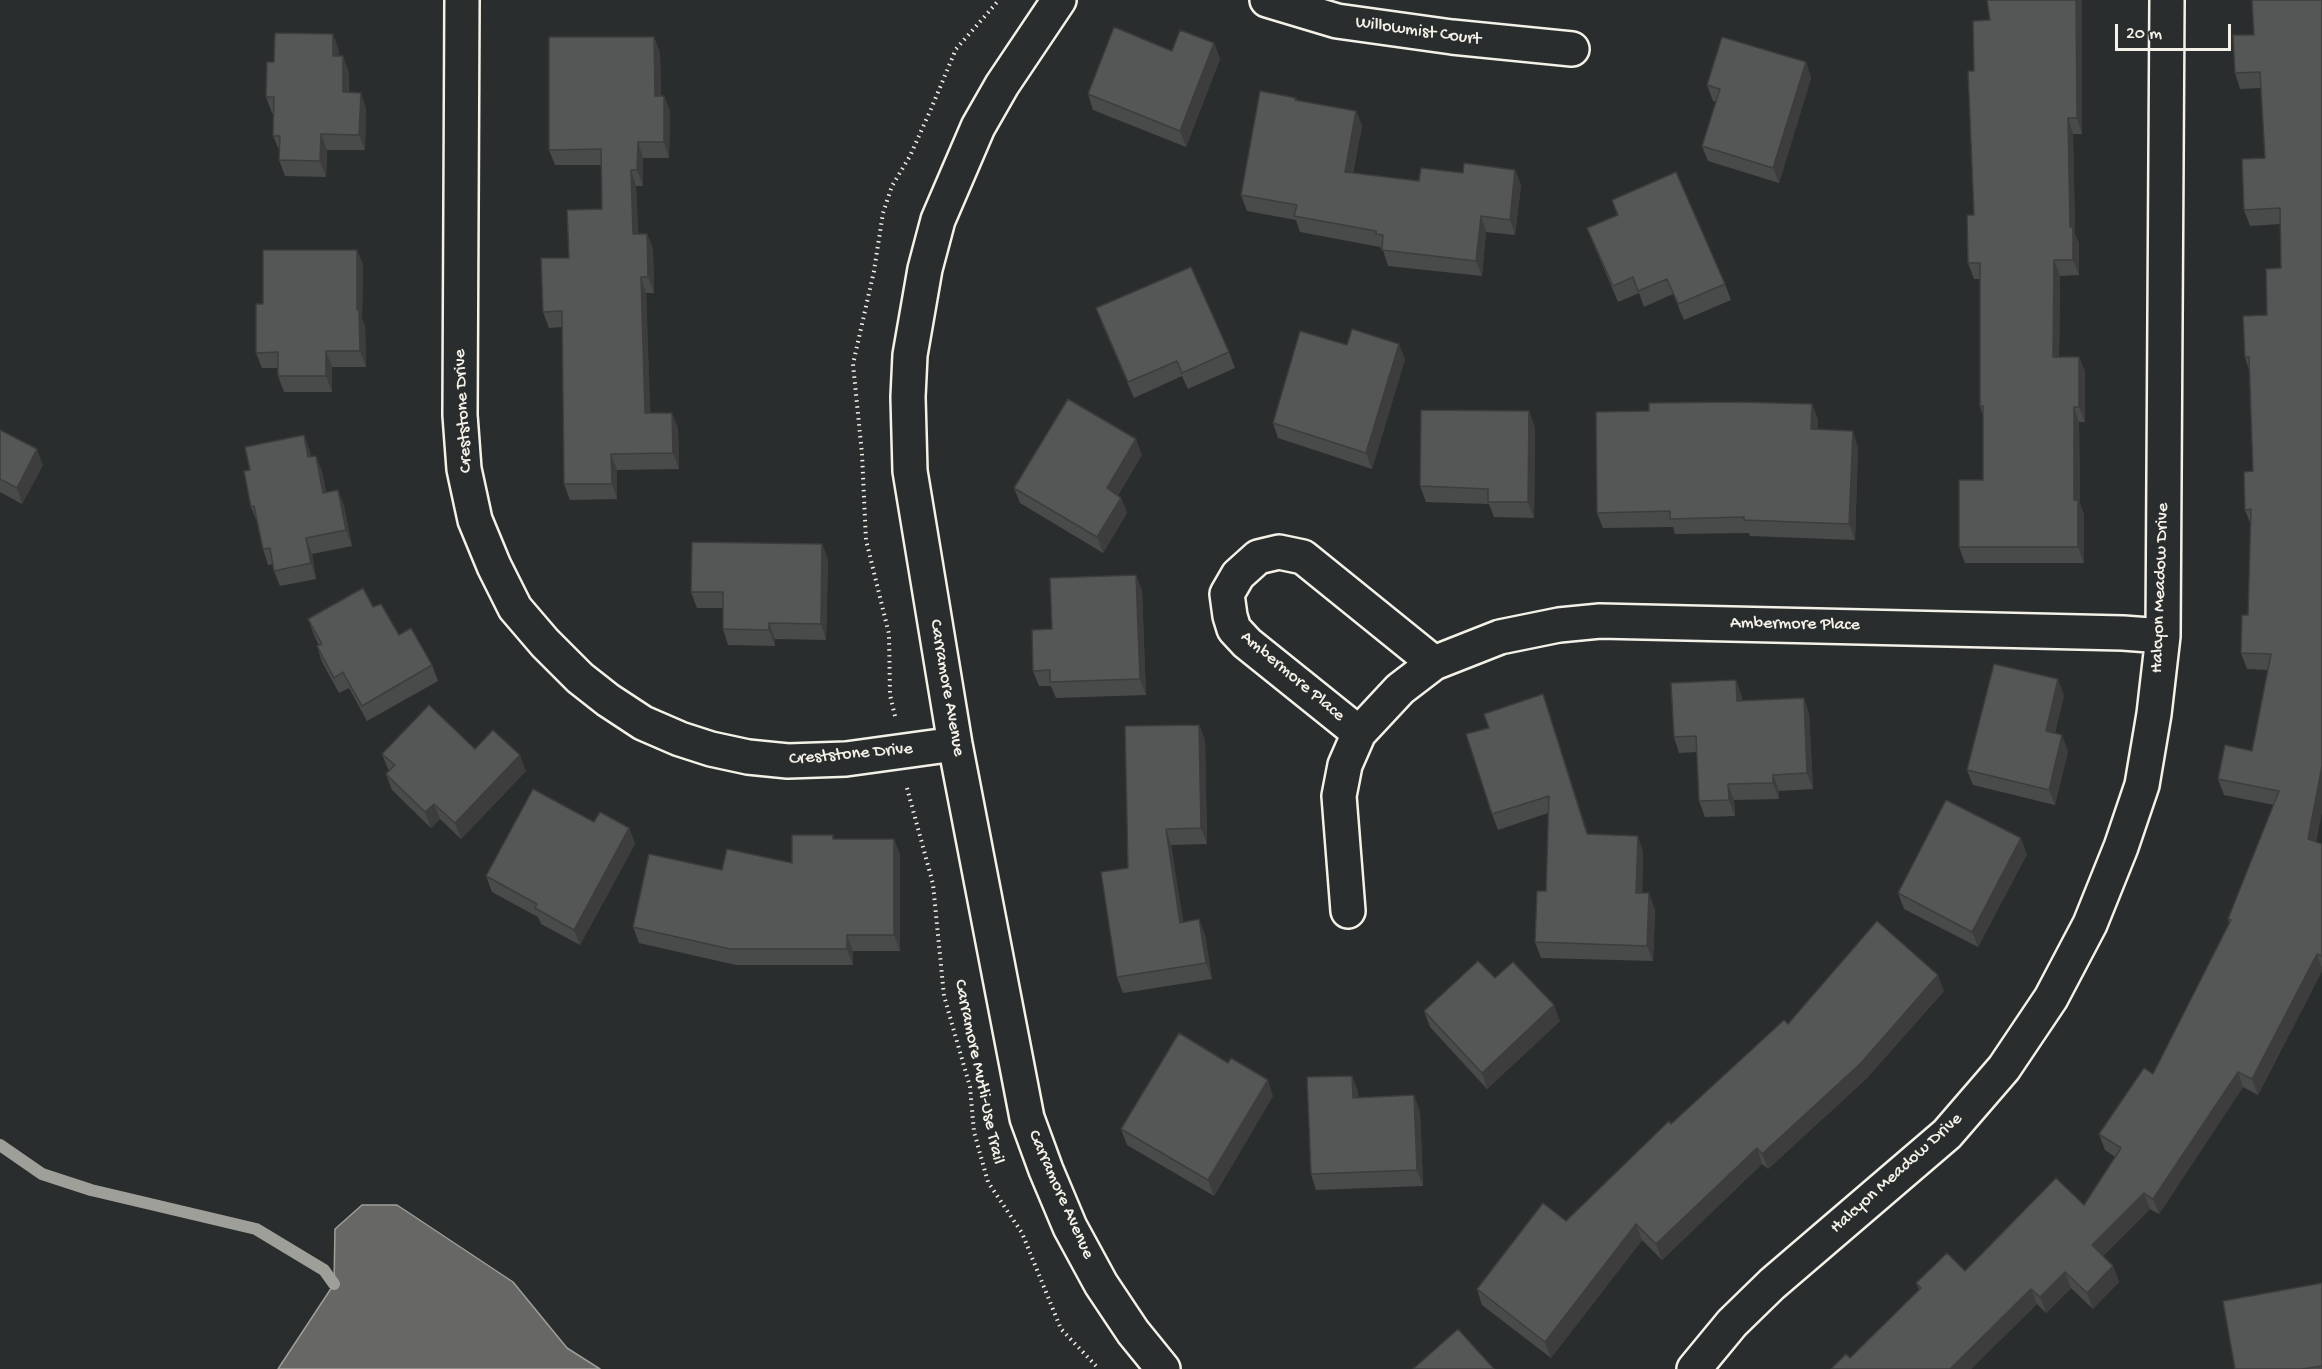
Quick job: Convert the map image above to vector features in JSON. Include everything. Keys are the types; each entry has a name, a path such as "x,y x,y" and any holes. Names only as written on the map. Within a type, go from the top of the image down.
{"street":[{"name":"Creststone Drive","path":"462,0 460,415 464,469 476,520 494,566 515,608 545,643 580,678 608,700 643,723 711,749 748,758 788,761 846,759 955,744"},
{"name":"Carramore Avenue","path":"1059,0 1002,85 978,127 938,220 916,312 908,397 910,471 955,744 1027,1118 1070,1227 1096,1275 1133,1332 1163,1369"},
{"name":"Willowmist Court","path":"1267,0 1337,21 1452,38 1572,49"},
{"name":"Halcyon Meadow Drive","path":"1694,1369 1732,1323 1772,1284 1947,1134 2004,1068 2051,998 2090,924 2121,847 2142,784 2154,714 2163,636 2167,0"},
{"name":"Ambermore Place","path":"1359,733 1247,643 1234,629 1227,594 1238,575 1258,557 1279,552 1303,557 1434,663"},
{"name":"Ambermore Place","path":"1348,911 1340,796 1345,765 1359,733 1400,689 1434,663 1500,637 1559,625 1600,621 2123,633 2163,636"}],"path":[{"name":"Carramore Mutli-Use Trail","path":"907,788 933,884 944,996 970,1087 974,1132 988,1182 1022,1233 1061,1329 1099,1369"}],"shaded area":[{"path":"362,1205 397,1205 513,1282 567,1348 600,1369 278,1369 334,1284 335,1229"}],"building":[{"path":"1987,0 2076,0 2077,118 2068,118 2070,227 2073,227 2073,260 2054,260 2053,357 2079,357 2079,407 2074,407 2074,500 2078,500 2078,547 1959,547 1959,480 1983,480 1983,406 1980,406 1980,263 1968,263 1967,215 1974,215 1968,71 1974,71 1973,21 1990,20"},
{"path":"2252,0 2322,0 2322,766 2308,839 2322,844 2322,956 2317,954 2252,1079 2238,1072 2153,1199 2144,1193 2092,1245 2113,1266 2087,1293 2065,1272 2040,1297 2031,1289 1950,1369 1831,1369 1846,1354 1850,1358 1921,1288 1916,1283 1947,1253 1965,1271 2056,1178 2084,1205 2121,1148 2099,1134 2144,1068 2153,1074 2231,920 2228,919 2279,791 2218,779 2225,745 2252,751 2271,654 2241,653 2242,615 2248,615 2251,509 2245,510 2244,472 2253,471 2249,357 2245,357 2243,316 2267,315 2266,269 2281,268 2280,208 2244,210 2242,159 2265,158 2260,72 2235,73 2233,35 2254,35"},
{"path":"1114,27 1172,51 1180,30 1214,43 1180,131 1088,94"},
{"path":"275,33 333,34 333,56 343,56 343,92 361,93 359,135 321,134 320,161 279,160 280,136 273,136 274,97 266,97 267,62 274,62"},
{"path":"549,37 654,37 655,96 664,96 664,142 638,142 637,170 631,170 633,234 647,234 648,277 641,277 645,413 672,413 673,453 611,454 612,484 564,484 562,311 543,312 541,258 569,258 567,210 602,209 601,149 549,150"},
{"path":"1722,37 1806,62 1773,168 1702,146 1720,89 1707,85"},
{"path":"1260,91 1356,111 1345,172 1419,181 1421,168 1463,173 1464,163 1515,170 1510,220 1481,216 1476,261 1382,250 1383,235 1376,234 1376,231 1294,216 1297,205 1241,195"},
{"path":"1676,172 1725,284 1678,304 1667,279 1638,291 1633,277 1613,286 1587,228 1618,215 1612,200"},
{"path":"263,250 357,250 360,351 326,351 326,376 278,376 278,352 256,353 256,304 263,304"},
{"path":"1191,267 1229,352 1182,373 1177,361 1128,382 1096,308"},
{"path":"1352,329 1399,344 1366,453 1273,423 1300,331 1347,345"},
{"path":"1068,399 1136,439 1107,488 1121,498 1097,537 1014,488"},
{"path":"1649,403 1812,404 1811,429 1853,431 1849,524 1744,520 1744,517 1670,519 1670,511 1597,513 1596,412 1649,411"},
{"path":"1421,410 1529,411 1528,502 1488,502 1488,489 1420,486"},
{"path":"0,430 37,449 17,488 0,479"},
{"path":"304,435 308,457 316,456 323,493 338,490 346,530 306,538 311,563 274,571 270,548 263,549 254,506 251,507 244,471 250,470 245,447"},
{"path":"692,542 822,544 821,624 769,623 769,630 723,629 723,592 691,592"},
{"path":"1136,575 1140,679 1050,682 1050,670 1033,671 1032,630 1052,629 1050,578"},
{"path":"363,588 373,607 381,604 399,635 411,628 432,665 362,706 343,672 334,678 317,646 322,644 308,619"},
{"path":"1994,664 2058,679 2046,731 2062,735 2049,790 1967,770"},
{"path":"1736,680 1737,701 1804,698 1807,773 1773,775 1773,783 1728,784 1729,800 1699,801 1696,736 1674,737 1671,683"},
{"path":"1543,694 1587,834 1638,836 1636,893 1649,893 1647,946 1535,942 1537,891 1546,891 1549,796 1492,814 1466,734 1489,728 1484,714"},
{"path":"429,705 475,749 493,730 520,755 455,823 434,804 425,812 386,774 395,765 382,754"},
{"path":"1199,725 1201,828 1166,829 1180,923 1199,919 1206,963 1117,977 1101,872 1128,868 1125,726"},
{"path":"533,789 594,822 600,812 629,828 574,930 535,908 537,904 486,876"},
{"path":"1946,800 2021,838 1972,932 1898,893"},
{"path":"792,835 833,835 833,839 894,839 894,935 847,935 847,949 730,949 633,927 649,854 722,870 727,849 792,863"},
{"path":"1877,921 1938,975 1861,1063 1762,1154 1757,1148 1656,1244 1636,1224 1545,1342 1477,1289 1543,1203 1566,1221 1669,1121 1671,1124 1784,1020 1788,1024"},
{"path":"1478,961 1495,978 1513,962 1554,1005 1482,1073 1424,1011"},
{"path":"1179,1033 1228,1063 1231,1058 1268,1080 1208,1180 1121,1129"},
{"path":"1352,1076 1353,1098 1414,1095 1417,1170 1311,1174 1307,1077"},
{"path":"2322,1283 2322,1366 2302,1369 2235,1369 2223,1301"},
{"path":"1458,1329 1494,1369 1413,1369"}],"waterway":[{"path":"0,1145 42,1174 91,1190 256,1229 324,1270 334,1284"}]}
